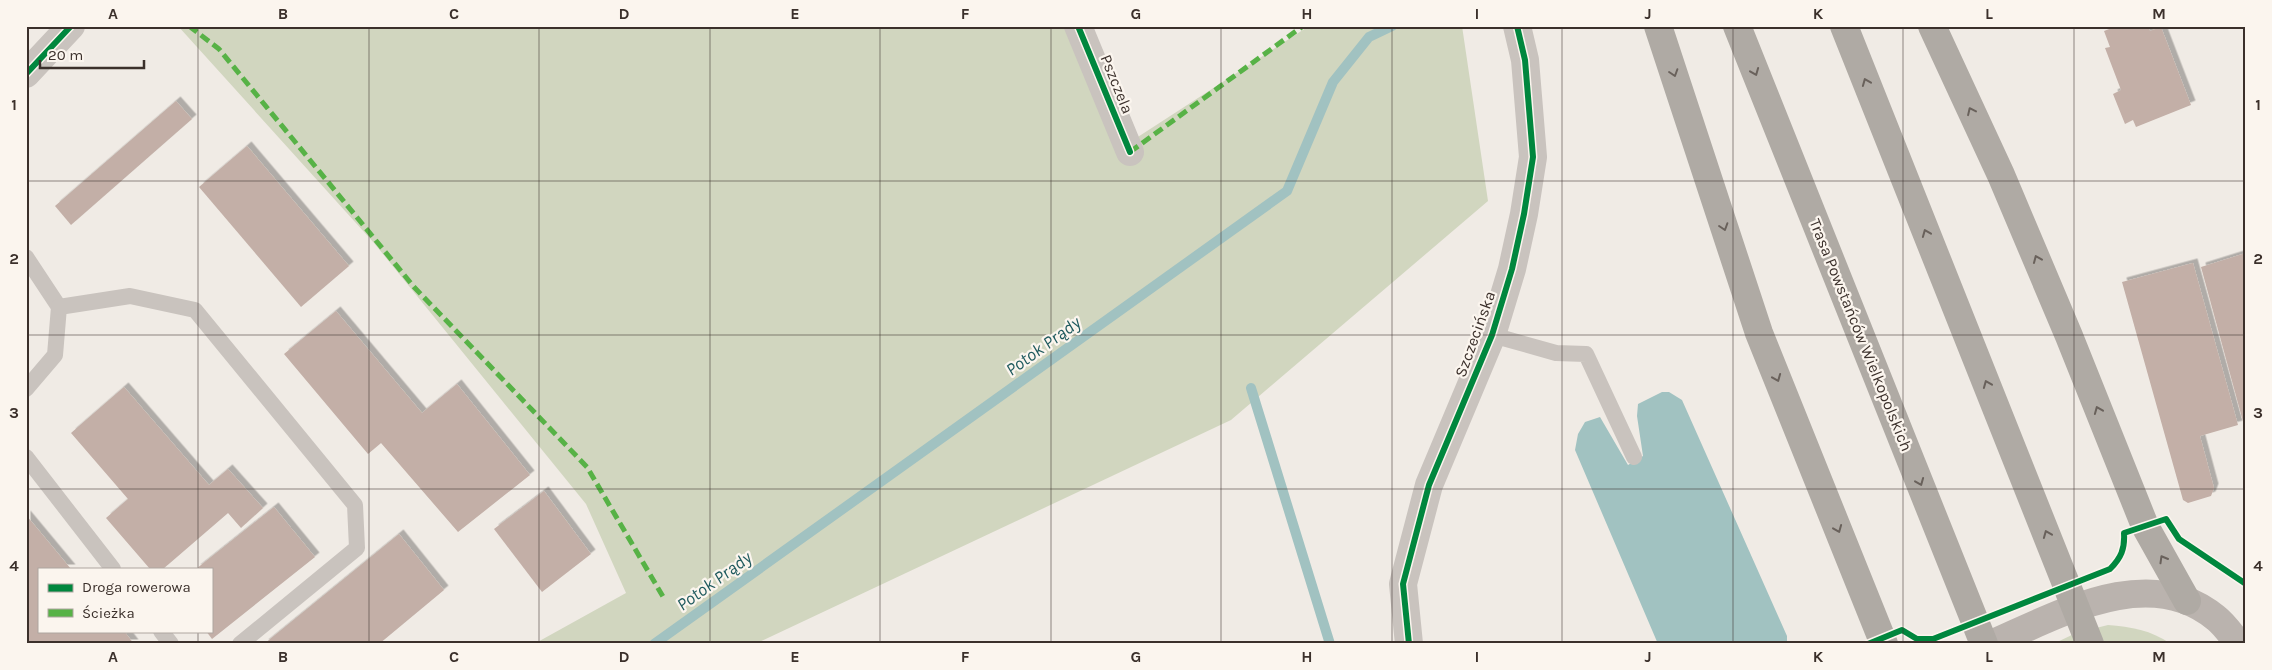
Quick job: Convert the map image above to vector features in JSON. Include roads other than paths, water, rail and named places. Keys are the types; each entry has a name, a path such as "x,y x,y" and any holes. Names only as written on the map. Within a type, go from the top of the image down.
{"highway":[{"path":"1658,26 1759,333 1884,644"},
{"name":"Trasa Powstańców Wielkopolskich","path":"1737,26 1984,644"},
{"path":"1844,26 2090,644"},
{"path":"1932,26 2009,193 2145,526 2187,601"}],"main road":[{"path":"1991,644 2084,604 2119,596 2154,593 2187,601 2216,618 2239,644"}],"street":[{"path":"26,74 71,26"},
{"name":"Pszczela","path":"1078,26 1130,152"},
{"name":"Szczecińska","path":"1409,644 1403,584 1429,486 1492,335 1512,269 1524,214 1532,157 1524,60 1517,26"}],"lane":[{"path":"26,257 59,307 55,355 26,389"},
{"path":"59,307 130,296 195,310 355,505 357,548 240,644"},
{"path":"1492,335 1556,353 1586,354 1634,457"},
{"path":"26,456 112,568"},
{"path":"162,632 170,644"}],"water":[{"path":"1662,392 1669,392 1682,400 1787,636 1787,644 1658,644 1575,450 1578,434 1585,422 1600,417 1628,465 1643,456 1637,416 1638,404"}],"waterway":[{"name":"Potok Prądy","path":"654,644 1287,191 1333,82 1369,37 1392,26"},
{"path":"1251,388 1330,644"}]}
